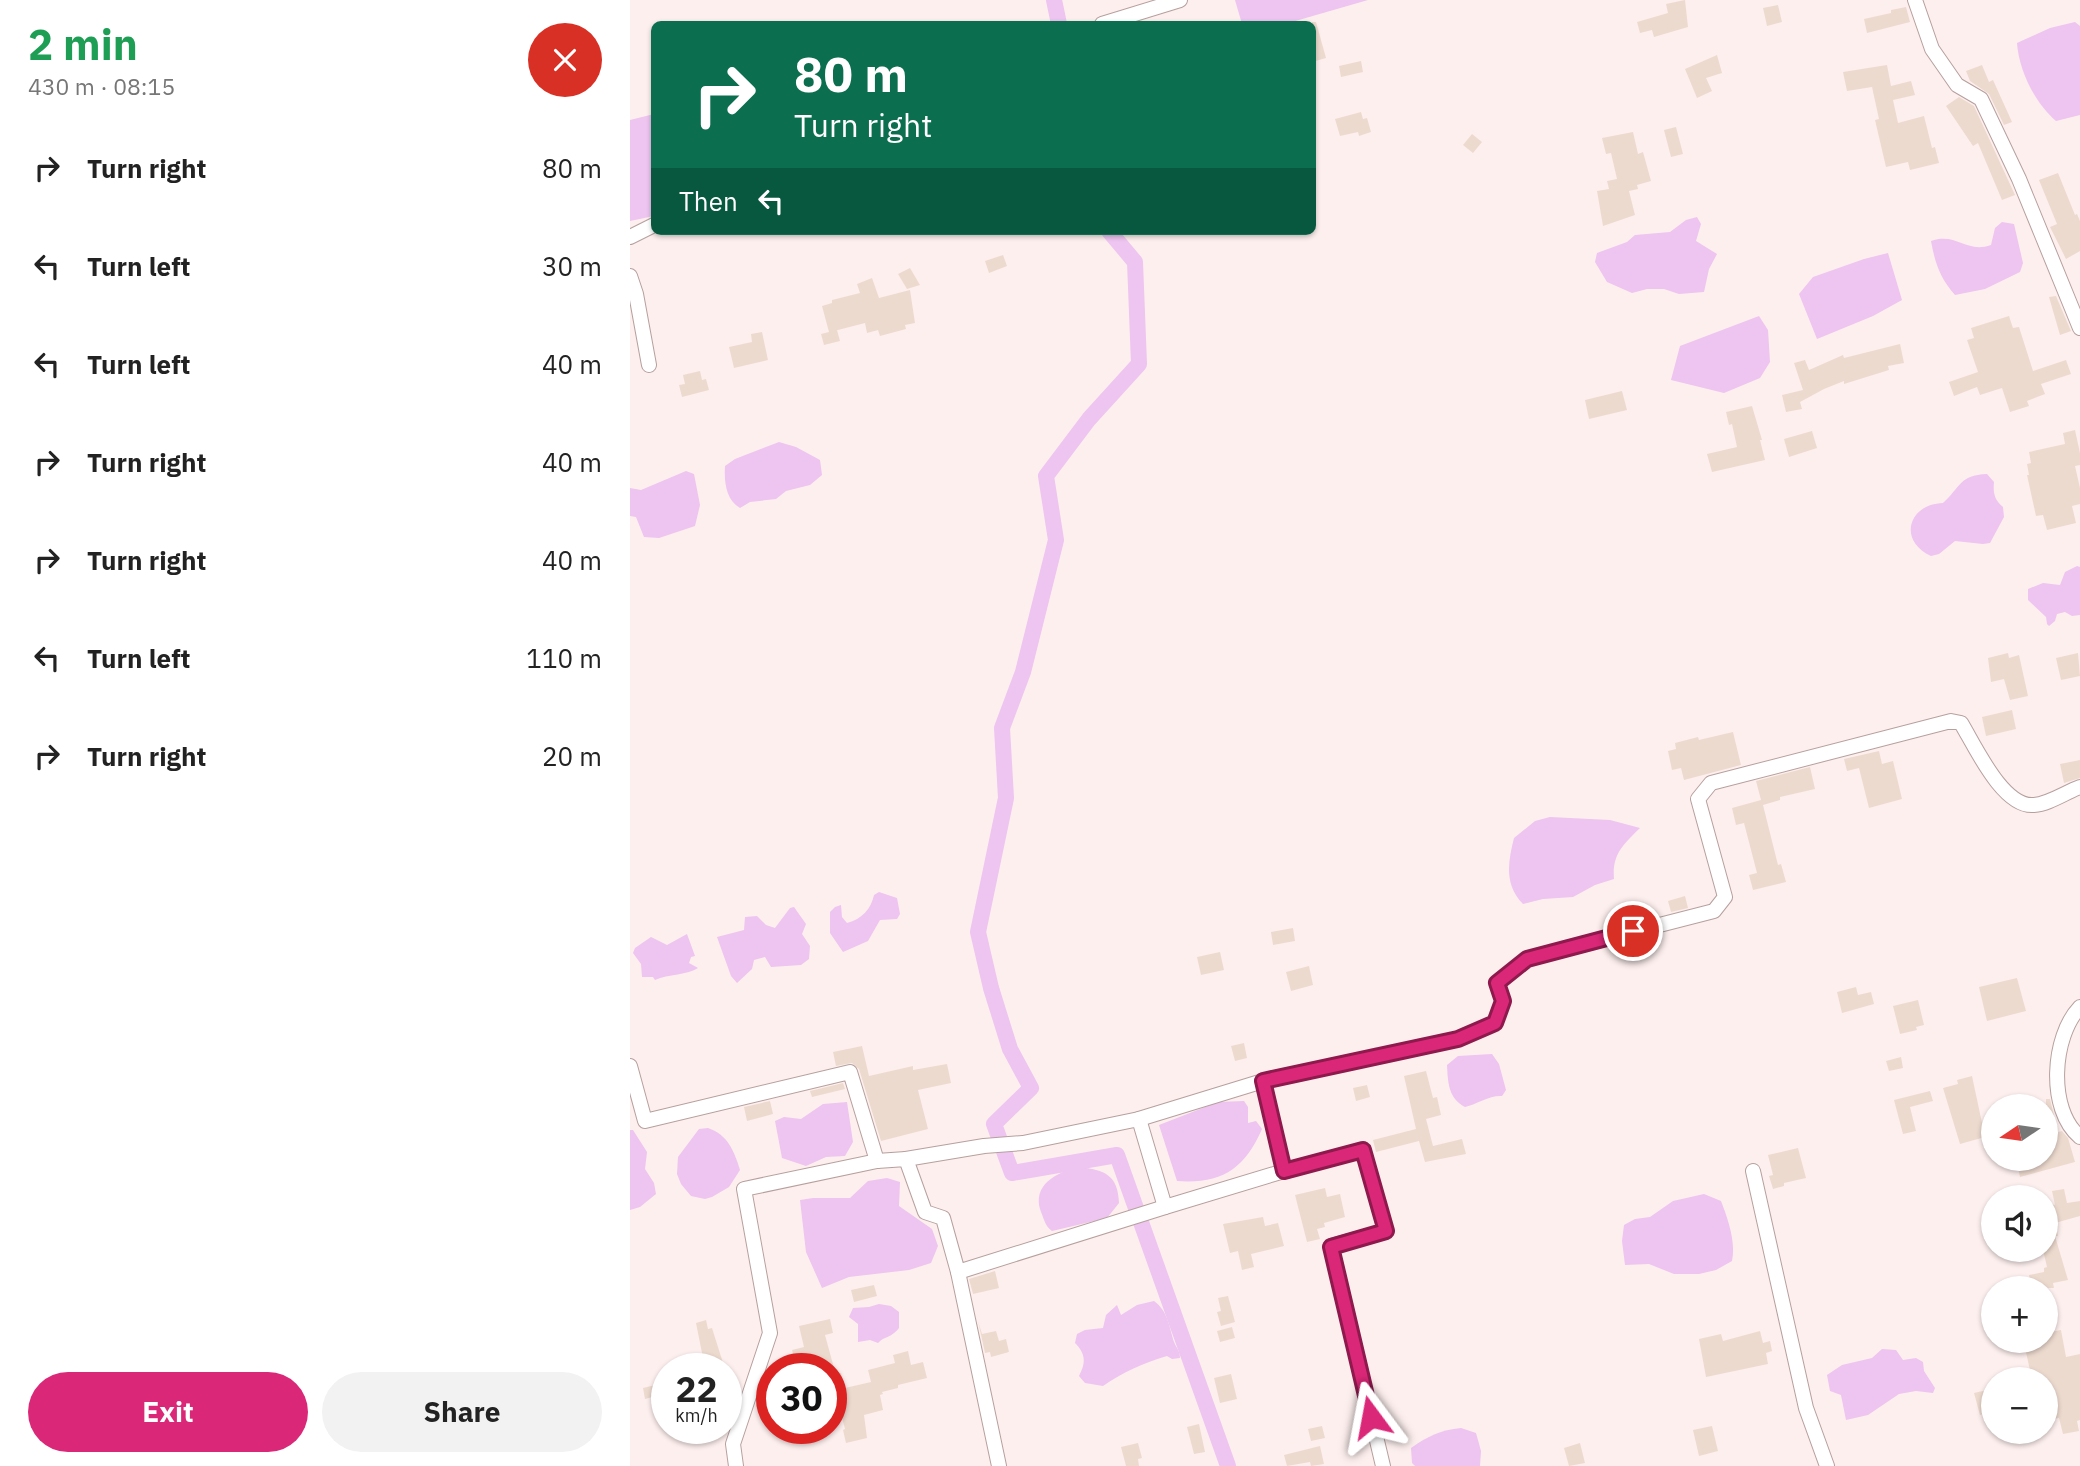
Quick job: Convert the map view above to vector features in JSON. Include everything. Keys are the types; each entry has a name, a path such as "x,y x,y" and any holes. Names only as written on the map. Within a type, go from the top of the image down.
{"street":[{"path":"1112,21 1180,0"},
{"path":"1915,0 1932,49 1957,85 1981,99 2019,179 2080,328"},
{"path":"630,237 651,226"},
{"path":"630,276 636,294 649,365"},
{"path":"736,1466 733,1444 770,1334 744,1189 877,1161 1023,1143 1139,1119 1263,1081 1458,1039 1495,1023 1503,1001 1497,983 1527,959 1714,911 1725,897 1698,799 1711,783 1951,720 1961,723 1987,767 2011,798 2023,804 2036,805 2080,787"},
{"path":"2080,1007 2071,1017 2060,1042 2057,1069 2063,1111 2080,1137"},
{"path":"630,1066 634,1104 645,1121 850,1072 877,1161"},
{"path":"1263,1081 1284,1171"},
{"path":"1139,1119 1165,1207"},
{"path":"958,1272 1284,1171 1363,1150 1386,1231 1331,1247 1383,1466"},
{"path":"906,1159 925,1212 943,1218 958,1272 999,1466"},
{"path":"1753,1171 1806,1408 1827,1466"}],"shaded area":[{"path":"1235,0 1368,0 1295,21 1241,21"},
{"path":"2075,22 2080,26 2080,115 2056,121 2041,105 2029,86 2017,43 2050,28"},
{"path":"651,115 651,217 630,221 630,120"},
{"path":"1697,217 1701,224 1696,241 1717,254 1709,269 1704,292 1679,294 1664,289 1647,289 1632,293 1607,282 1595,262 1597,253 1627,242 1635,235 1670,232 1686,220"},
{"path":"2002,222 2014,224 2023,263 2020,272 1985,289 1955,295 1939,270 1931,241 1948,239 1975,247 1991,245 1995,228"},
{"path":"1888,253 1902,300 1873,316 1817,339 1799,294 1813,277"},
{"path":"1759,316 1768,330 1770,362 1760,378 1724,393 1671,380 1680,346"},
{"path":"779,442 796,447 820,460 822,475 810,485 786,491 776,499 750,502 740,508 735,505 727,490 725,466 735,459"},
{"path":"686,471 694,474 700,505 695,526 659,538 644,537 636,517 630,516 630,488 641,490"},
{"path":"1987,474 1994,482 1995,496 2003,507 2004,517 1990,543 1955,541 1939,554 1931,556 1920,549 1911,532 1915,516 1922,509 1943,503 1966,479"},
{"path":"2080,567 2080,615 2072,616 2065,612 2057,614 2055,621 2049,626 2046,617 2028,600 2028,589 2043,583 2060,585 2065,572"},
{"path":"1550,817 1610,820 1640,828 1617,856 1614,879 1595,885 1573,897 1543,899 1523,904 1510,881 1509,864 1514,838 1535,821"},
{"path":"879,892 897,898 900,914 897,919 880,920 868,941 843,952 830,933 830,912 841,905 842,917 847,923 857,919 865,913 874,895"},
{"path":"794,907 806,924 802,934 810,946 809,959 801,965 771,967 765,957 754,960 752,969 737,983 731,976 717,937 744,930 745,917 757,916 766,925 775,928 790,908"},
{"path":"687,934 695,956 691,957 689,963 698,968 655,980 653,977 642,977 641,964 633,953 635,948 651,937 667,945"},
{"path":"1492,1054 1499,1064 1506,1090 1502,1096 1465,1107 1452,1094 1447,1065 1458,1056"},
{"path":"1244,1101 1248,1107 1248,1123 1256,1121 1262,1129 1247,1155 1229,1172 1218,1177 1177,1181 1159,1125 1218,1102"},
{"path":"847,1102 853,1142 845,1156 826,1157 806,1166 782,1158 775,1121 784,1117 801,1119 823,1104"},
{"path":"708,1128 725,1139 733,1150 740,1170 729,1187 705,1199 691,1196 677,1174 678,1157 699,1129"},
{"path":"630,1130 633,1130 647,1152 645,1169 654,1183 656,1194 640,1207 630,1210"},
{"path":"1079,1167 1103,1172 1113,1180 1119,1203 1107,1218 1052,1231 1046,1225 1041,1212 1040,1194 1048,1181 1055,1176"},
{"path":"887,1178 900,1182 899,1206 932,1229 938,1246 931,1263 909,1270 849,1277 822,1288 806,1252 800,1200 850,1198 868,1181"},
{"path":"1704,1194 1721,1201 1732,1238 1732,1261 1716,1270 1699,1274 1674,1274 1649,1264 1625,1265 1622,1241 1624,1225 1635,1219 1650,1217 1673,1201"},
{"path":"1154,1301 1165,1314 1180,1358 1172,1359 1167,1356 1150,1362 1103,1386 1085,1383 1079,1376 1084,1359 1075,1343 1077,1334 1103,1328 1106,1315 1117,1305 1121,1315 1137,1305"},
{"path":"879,1304 891,1306 899,1312 899,1328 878,1343 870,1340 858,1342 858,1324 849,1317 853,1308"},
{"path":"1882,1349 1896,1350 1903,1360 1916,1358 1923,1362 1924,1371 1935,1388 1933,1393 1916,1391 1899,1394 1868,1415 1846,1420 1841,1395 1830,1391 1827,1375 1842,1365 1872,1358"},
{"path":"1461,1428 1476,1433 1481,1451 1480,1466 1415,1466 1412,1463 1411,1448 1435,1434"}],"building":[{"path":"1685,0 1688,27 1654,37 1652,30 1640,33 1637,22 1668,13 1666,4"},
{"path":"1778,5 1782,22 1767,26 1763,8"},
{"path":"1906,7 1910,22 1867,33 1864,19"},
{"path":"1316,22 1326,58 1316,61"},
{"path":"1717,55 1722,73 1706,78 1712,91 1697,98 1685,69"},
{"path":"1361,61 1363,72 1341,77 1339,66"},
{"path":"1887,65 1891,86 1911,81 1915,95 1893,100 1898,123 1924,116 1932,148 1935,147 1939,163 1910,170 1908,162 1886,167 1875,120 1879,119 1872,87 1847,91 1843,72"},
{"path":"1982,65 1989,82 1993,80 2012,122 2004,125 1989,94 1970,81 1966,71"},
{"path":"1959,97 1974,106 2015,195 2002,200 1978,143 1973,146 1946,106"},
{"path":"1361,112 1363,119 1367,118 1371,132 1359,136 1358,132 1340,136 1335,119"},
{"path":"1676,127 1683,154 1671,157 1664,130"},
{"path":"1633,132 1638,154 1643,152 1651,181 1637,185 1638,189 1629,191 1635,215 1603,226 1597,191 1609,189 1607,181 1617,179 1611,153 1606,154 1602,138"},
{"path":"1472,134 1482,142 1473,153 1463,145"},
{"path":"2058,173 2080,221 2080,251 2066,259 2050,227 2057,224 2039,180"},
{"path":"1003,255 1007,266 989,273 985,261"},
{"path":"910,268 920,285 907,289 898,274"},
{"path":"872,278 879,298 910,290 915,323 905,325 906,329 880,336 878,330 867,333 865,323 837,330 840,341 824,345 821,334 829,332 822,306 832,303 832,300 860,293 857,284"},
{"path":"2056,296 2071,331 2060,335 2049,297"},
{"path":"2009,316 2013,328 2019,327 2033,371 2066,360 2071,374 2041,384 2045,394 2027,401 2029,406 2010,412 2002,388 1980,395 1977,387 1954,396 1949,382 1978,372 1967,340 1974,338 1971,328"},
{"path":"762,332 768,360 734,368 729,347 752,342 751,334"},
{"path":"1900,344 1904,363 1824,389 1800,402 1802,409 1786,412 1782,395 1803,390 1794,363 1805,360 1809,370 1843,355 1844,358"},
{"path":"700,371 709,390 682,397 679,385 685,384 683,375"},
{"path":"1622,391 1627,410 1589,419 1585,400"},
{"path":"1752,406 1765,460 1712,472 1707,454 1737,447 1732,424 1729,425 1726,412"},
{"path":"2075,430 2080,453 2080,465 2075,466 2080,504 2072,506 2076,523 2047,530 2043,515 2036,516 2027,475 2027,464 2031,463 2029,452 2065,444 2063,433"},
{"path":"1812,431 1817,448 1789,457 1784,439"},
{"path":"2008,653 2009,658 2019,655 2028,696 2010,700 2004,679 1991,682 1988,658"},
{"path":"2078,653 2080,676 2061,680 2056,658"},
{"path":"2012,710 2016,729 1986,736 1982,717"},
{"path":"1733,732 1741,765 1684,780 1681,768 1672,770 1668,751 1676,749 1675,743"},
{"path":"1879,751 1882,764 1893,761 1902,799 1869,808 1859,768 1847,771 1844,759"},
{"path":"2080,760 2080,778 2064,783 2060,764"},
{"path":"1810,767 1815,789 1780,797 1780,800 1763,805 1778,865 1781,864 1786,882 1753,890 1749,875 1757,873 1744,823 1736,825 1732,808 1761,800 1756,781"},
{"path":"1685,896 1688,908 1671,912 1668,901"},
{"path":"1293,928 1295,941 1273,945 1271,932"},
{"path":"1220,952 1224,970 1201,975 1197,957"},
{"path":"1309,966 1313,985 1291,991 1286,972"},
{"path":"2017,978 2026,1011 1987,1021 1979,987"},
{"path":"1856,987 1858,995 1871,992 1874,1004 1842,1013 1837,992"},
{"path":"1918,1000 1924,1025 1916,1027 1917,1030 1900,1034 1893,1006"},
{"path":"1244,1043 1247,1058 1235,1061 1231,1046"},
{"path":"862,1046 869,1076 913,1066 913,1070 947,1064 951,1083 918,1090 928,1129 881,1141 859,1069 852,1063 836,1066 833,1052"},
{"path":"1901,1057 1903,1068 1889,1071 1886,1061"},
{"path":"1426,1071 1441,1115 1426,1119 1433,1146 1462,1139 1466,1154 1425,1162 1419,1141 1376,1152 1373,1140 1416,1129 1404,1076"},
{"path":"1972,1076 1981,1118 1981,1138 1960,1144 1943,1088 1958,1084 1957,1080"},
{"path":"843,1083 845,1089 812,1097 810,1091"},
{"path":"1367,1085 1370,1097 1356,1101 1353,1088"},
{"path":"1930,1091 1933,1101 1910,1107 1916,1131 1903,1134 1894,1100"},
{"path":"770,1101 773,1114 747,1121 744,1107"},
{"path":"2062,1131 2068,1138 2075,1162 2058,1167 2058,1132"},
{"path":"1798,1148 1806,1178 1784,1183 1784,1186 1773,1189 1768,1155"},
{"path":"2019,1171 2042,1171 2020,1177"},
{"path":"1325,1188 1327,1197 1340,1194 1345,1217 1324,1223 1325,1227 1317,1229 1320,1239 1307,1242 1295,1195"},
{"path":"2064,1189 2067,1203 2080,1201 2080,1216 2058,1222 2058,1190"},
{"path":"1263,1217 1265,1226 1278,1223 1284,1246 1251,1254 1254,1267 1242,1270 1238,1251 1230,1253 1223,1224"},
{"path":"2058,1246 2068,1280 2058,1282 2058,1276 2029,1276 2044,1272 2046,1262 2058,1262"},
{"path":"995,1271 999,1288 973,1294 969,1279"},
{"path":"874,1285 877,1296 854,1302 851,1290"},
{"path":"1228,1296 1235,1322 1221,1326 1217,1312 1221,1311 1218,1298"},
{"path":"830,1319 833,1333 825,1335 830,1353 793,1353 792,1350 804,1347 799,1326"},
{"path":"706,1320 708,1329 712,1328 720,1353 702,1353 696,1323"},
{"path":"978,1321 982,1334 996,1331 999,1341 1006,1339 1009,1352 991,1357 990,1352 985,1353"},
{"path":"1232,1327 1235,1338 1220,1342 1217,1331"},
{"path":"2061,1330 2066,1357 2080,1354 2080,1420 2077,1421 2079,1431 2063,1434 2058,1418 2058,1367 2029,1367 2026,1353 2058,1353 2058,1331"},
{"path":"1760,1331 1763,1343 1770,1341 1772,1351 1766,1353 1768,1364 1706,1377 1699,1339 1721,1334 1723,1341"},
{"path":"908,1351 911,1365 923,1362 927,1378 882,1392 880,1395 883,1410 864,1415 867,1438 847,1443 847,1388 871,1382 868,1370 895,1363 893,1355"},
{"path":"1231,1374 1237,1399 1220,1403 1214,1378"},
{"path":"651,1386 651,1397 645,1399 643,1388"},
{"path":"1981,1391 1980,1415 1974,1393"},
{"path":"1199,1424 1205,1452 1194,1454 1187,1427"},
{"path":"1322,1426 1325,1438 1311,1441 1308,1429"},
{"path":"1712,1426 1718,1451 1699,1456 1693,1430"},
{"path":"1138,1443 1142,1458 1138,1459 1139,1466 1126,1466 1121,1447"},
{"path":"1580,1443 1585,1463 1569,1466 1564,1448"},
{"path":"1320,1446 1324,1464 1311,1466 1310,1462 1287,1466 1284,1455"}],"waterway":[{"path":"1054,0 1058,21"},
{"path":"1112,235 1135,262 1139,364 1089,419 1046,476 1056,540 1023,672 1002,728 1006,798 978,932 991,988 1010,1049 1031,1088 994,1124 1012,1173 1117,1155 1228,1466"}],"route":[{"path":"1371,1417 1331,1247 1386,1231 1363,1150 1284,1171 1263,1081 1458,1039 1495,1023 1503,1001 1497,983 1527,959 1633,931"}]}
